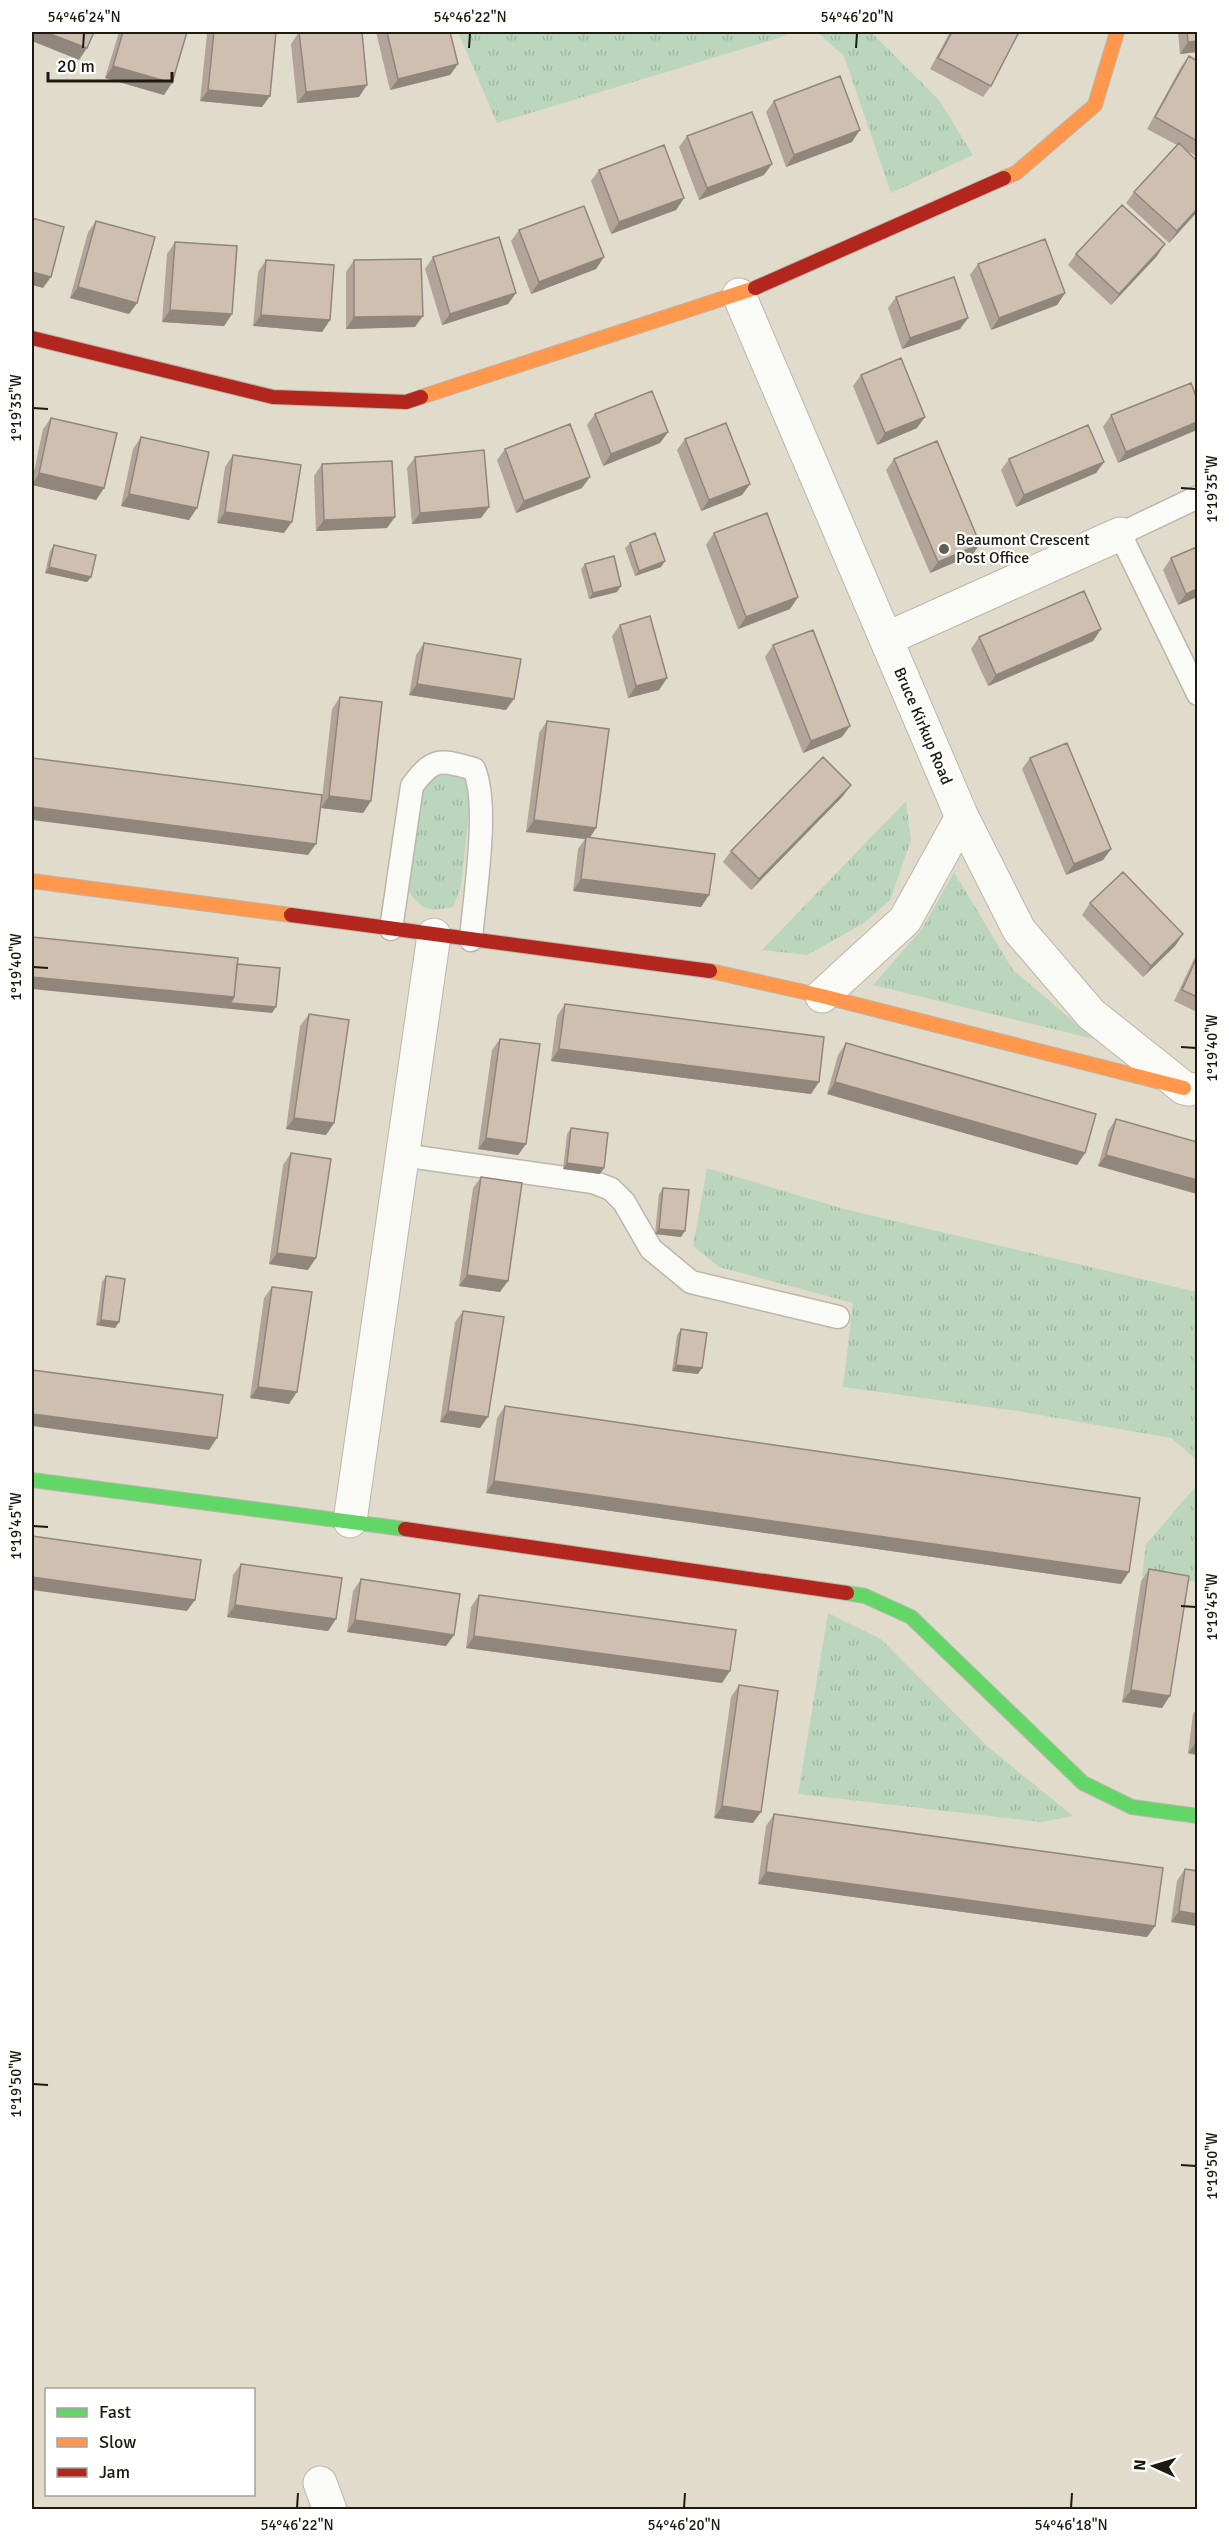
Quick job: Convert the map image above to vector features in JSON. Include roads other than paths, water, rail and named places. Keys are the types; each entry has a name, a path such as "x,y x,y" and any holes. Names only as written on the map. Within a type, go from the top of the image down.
{"street":[{"path":"32,339 273,397 406,402 739,295 1016,173 1095,105 1117,32"},
{"name":"Bruce Kirkup Road","path":"739,295 962,817 1019,930 1091,1014 1190,1089"},
{"path":"886,639 1120,534"},
{"path":"822,996 905,920 962,817"},
{"path":"32,881 718,972 1190,1089"},
{"path":"350,1521 434,934"},
{"path":"32,1480 350,1521 865,1596 911,1617 1083,1784 1132,1807 1197,1816"}],"lane":[{"path":"1197,497 1120,534 1197,694"},
{"path":"391,929 412,786 424,769 444,761 474,769 480,783 481,819 471,940"},
{"path":"402,1155 593,1182 611,1189 624,1202 651,1249 691,1282 838,1317"}],"place":[{"name":"Beaumont Crescent Post Office","path":"944,549"}]}
